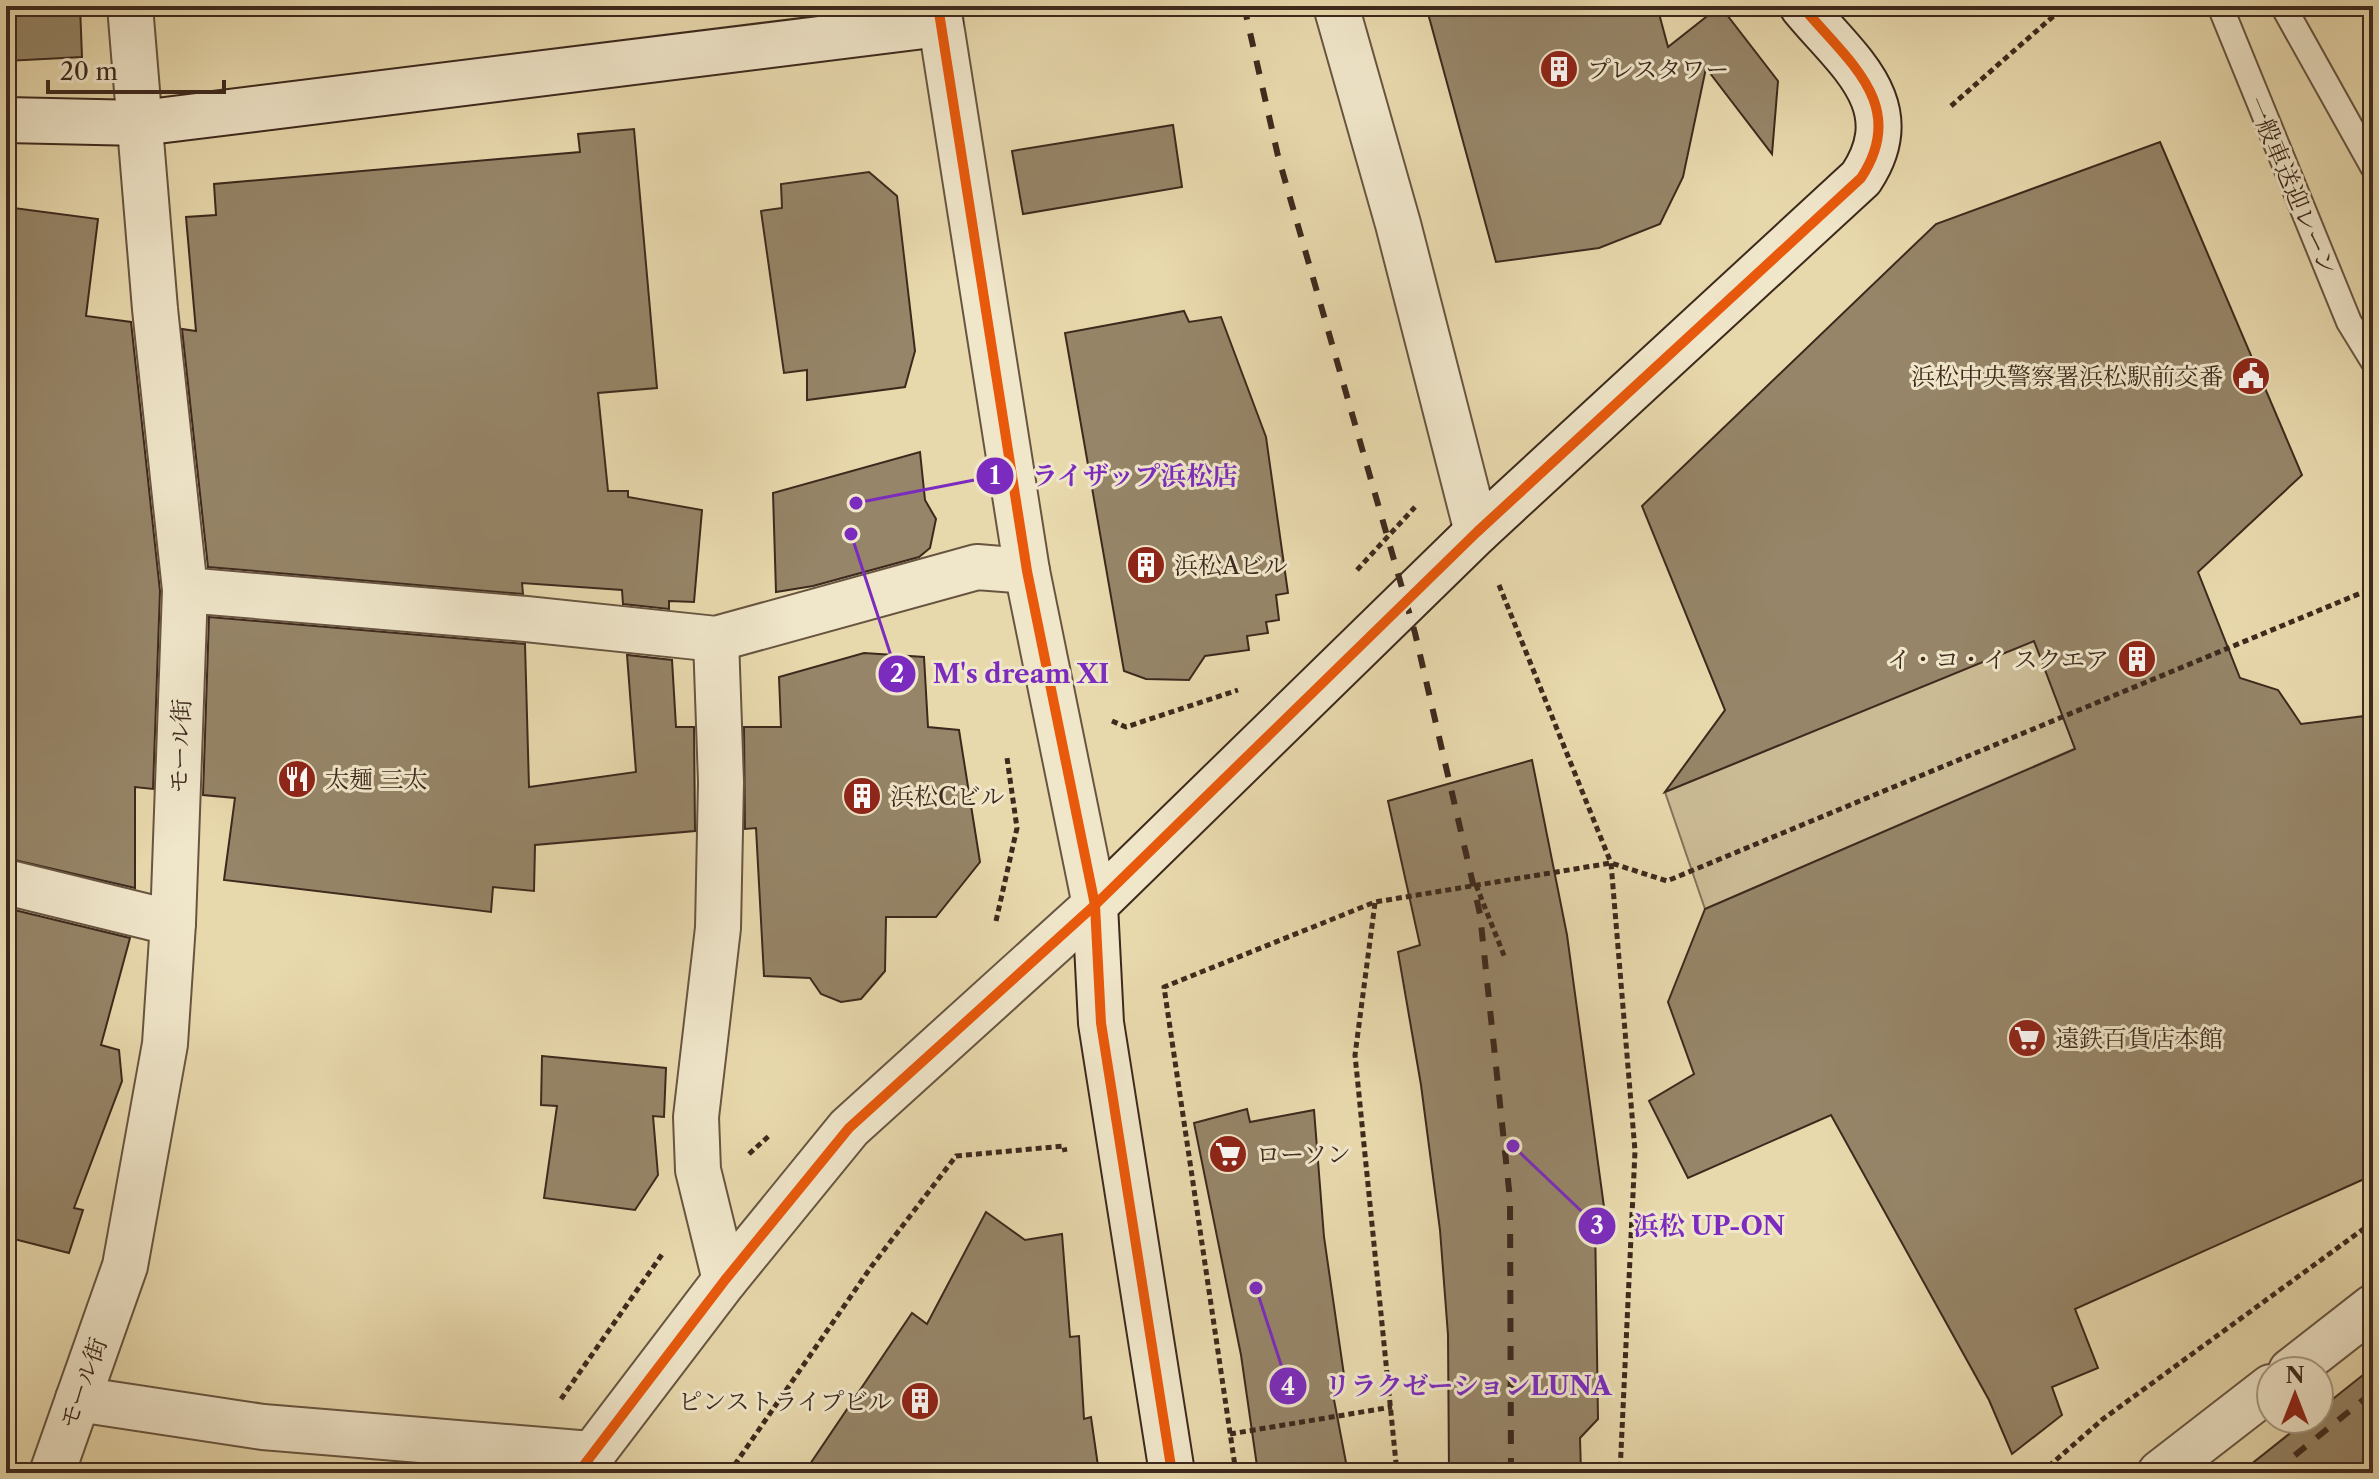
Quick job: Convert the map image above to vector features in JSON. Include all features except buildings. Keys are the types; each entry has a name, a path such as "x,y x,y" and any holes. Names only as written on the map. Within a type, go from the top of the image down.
{"street":[{"name":"モール街","path":"52,1473 125,1266 165,1044 173,923 185,590 155,309 130,6"},
{"path":"1336,6 1398,224 1477,532"},
{"path":"78,1399 263,1427 585,1464 725,1280 849,1128 1095,905 1477,532 1861,178 1874,159 1879,114 1875,96 1863,76 1802,6"},
{"path":"6,120 141,123 939,15 1027,571 1095,905 1101,1023 1172,1473"},
{"path":"185,590 526,619 716,639 977,567 1027,571"},
{"path":"716,639 721,782 718,928 696,1117 698,1170 725,1280"},
{"path":"6,882 173,923"},
{"path":"2312,1355 2373,1307"},
{"path":"2160,1473 2255,1399"}],"lane":[{"name":"一般車送迎レーン","path":"2220,6 2349,322 2373,361"},
{"path":"2283,6 2373,167"}],"path":[{"path":"1951,106 2065,6"},
{"path":"1355,572 1418,505"},
{"path":"1477,532 1611,863 1635,1151 1620,1473"},
{"path":"1236,1473 1164,987 1375,902 1611,863 1667,881 2373,588"},
{"path":"1106,718 1126,727 1249,686"},
{"path":"995,924 1017,828 1006,751"},
{"path":"1476,885 1505,958"},
{"path":"1375,902 1355,1055 1397,1473"},
{"path":"748,1156 782,1124"},
{"path":"729,1473 871,1267 956,1156 1064,1146"},
{"path":"2041,1473 2103,1419 2373,1222"},
{"path":"552,1412 666,1249"},
{"path":"1230,1434 1392,1407"}],"shaded area":[{"path":"2091,618 2129,725 1705,909 1665,792"}],"railway":[{"path":"1244,6 1278,156 1415,633 1480,914 1510,1199 1511,1473"},
{"path":"2273,1473 2373,1392"}],"cycle path":[{"path":"938,6 1027,571 1095,905 1101,1023 1172,1473"},
{"path":"578,1473 725,1280 849,1128 1095,905 1477,532 1861,178 1874,152 1879,128 1875,105 1853,65 1802,6"}],"place":[{"name":"プレスタワー","path":"1559,69"},
{"name":"浜松中央警察署浜松駅前交番","path":"2251,376"},
{"name":"ライザップ浜松店","path":"856,503"},
{"name":"M's dream XI","path":"851,534"},
{"name":"浜松Aビル","path":"1146,565"},
{"name":"イ・コ・イ スクエア","path":"2137,659"},
{"name":"太麺 三太","path":"297,779"},
{"name":"浜松Cビル","path":"862,796"},
{"name":"遠鉄百貨店本館","path":"2027,1038"},
{"name":"浜松 UP-ON","path":"1513,1146"},
{"name":"ローソン","path":"1228,1154"},
{"name":"リラクゼーションLUNA","path":"1256,1288"},
{"name":"ピンストライプビル","path":"920,1401"}]}
